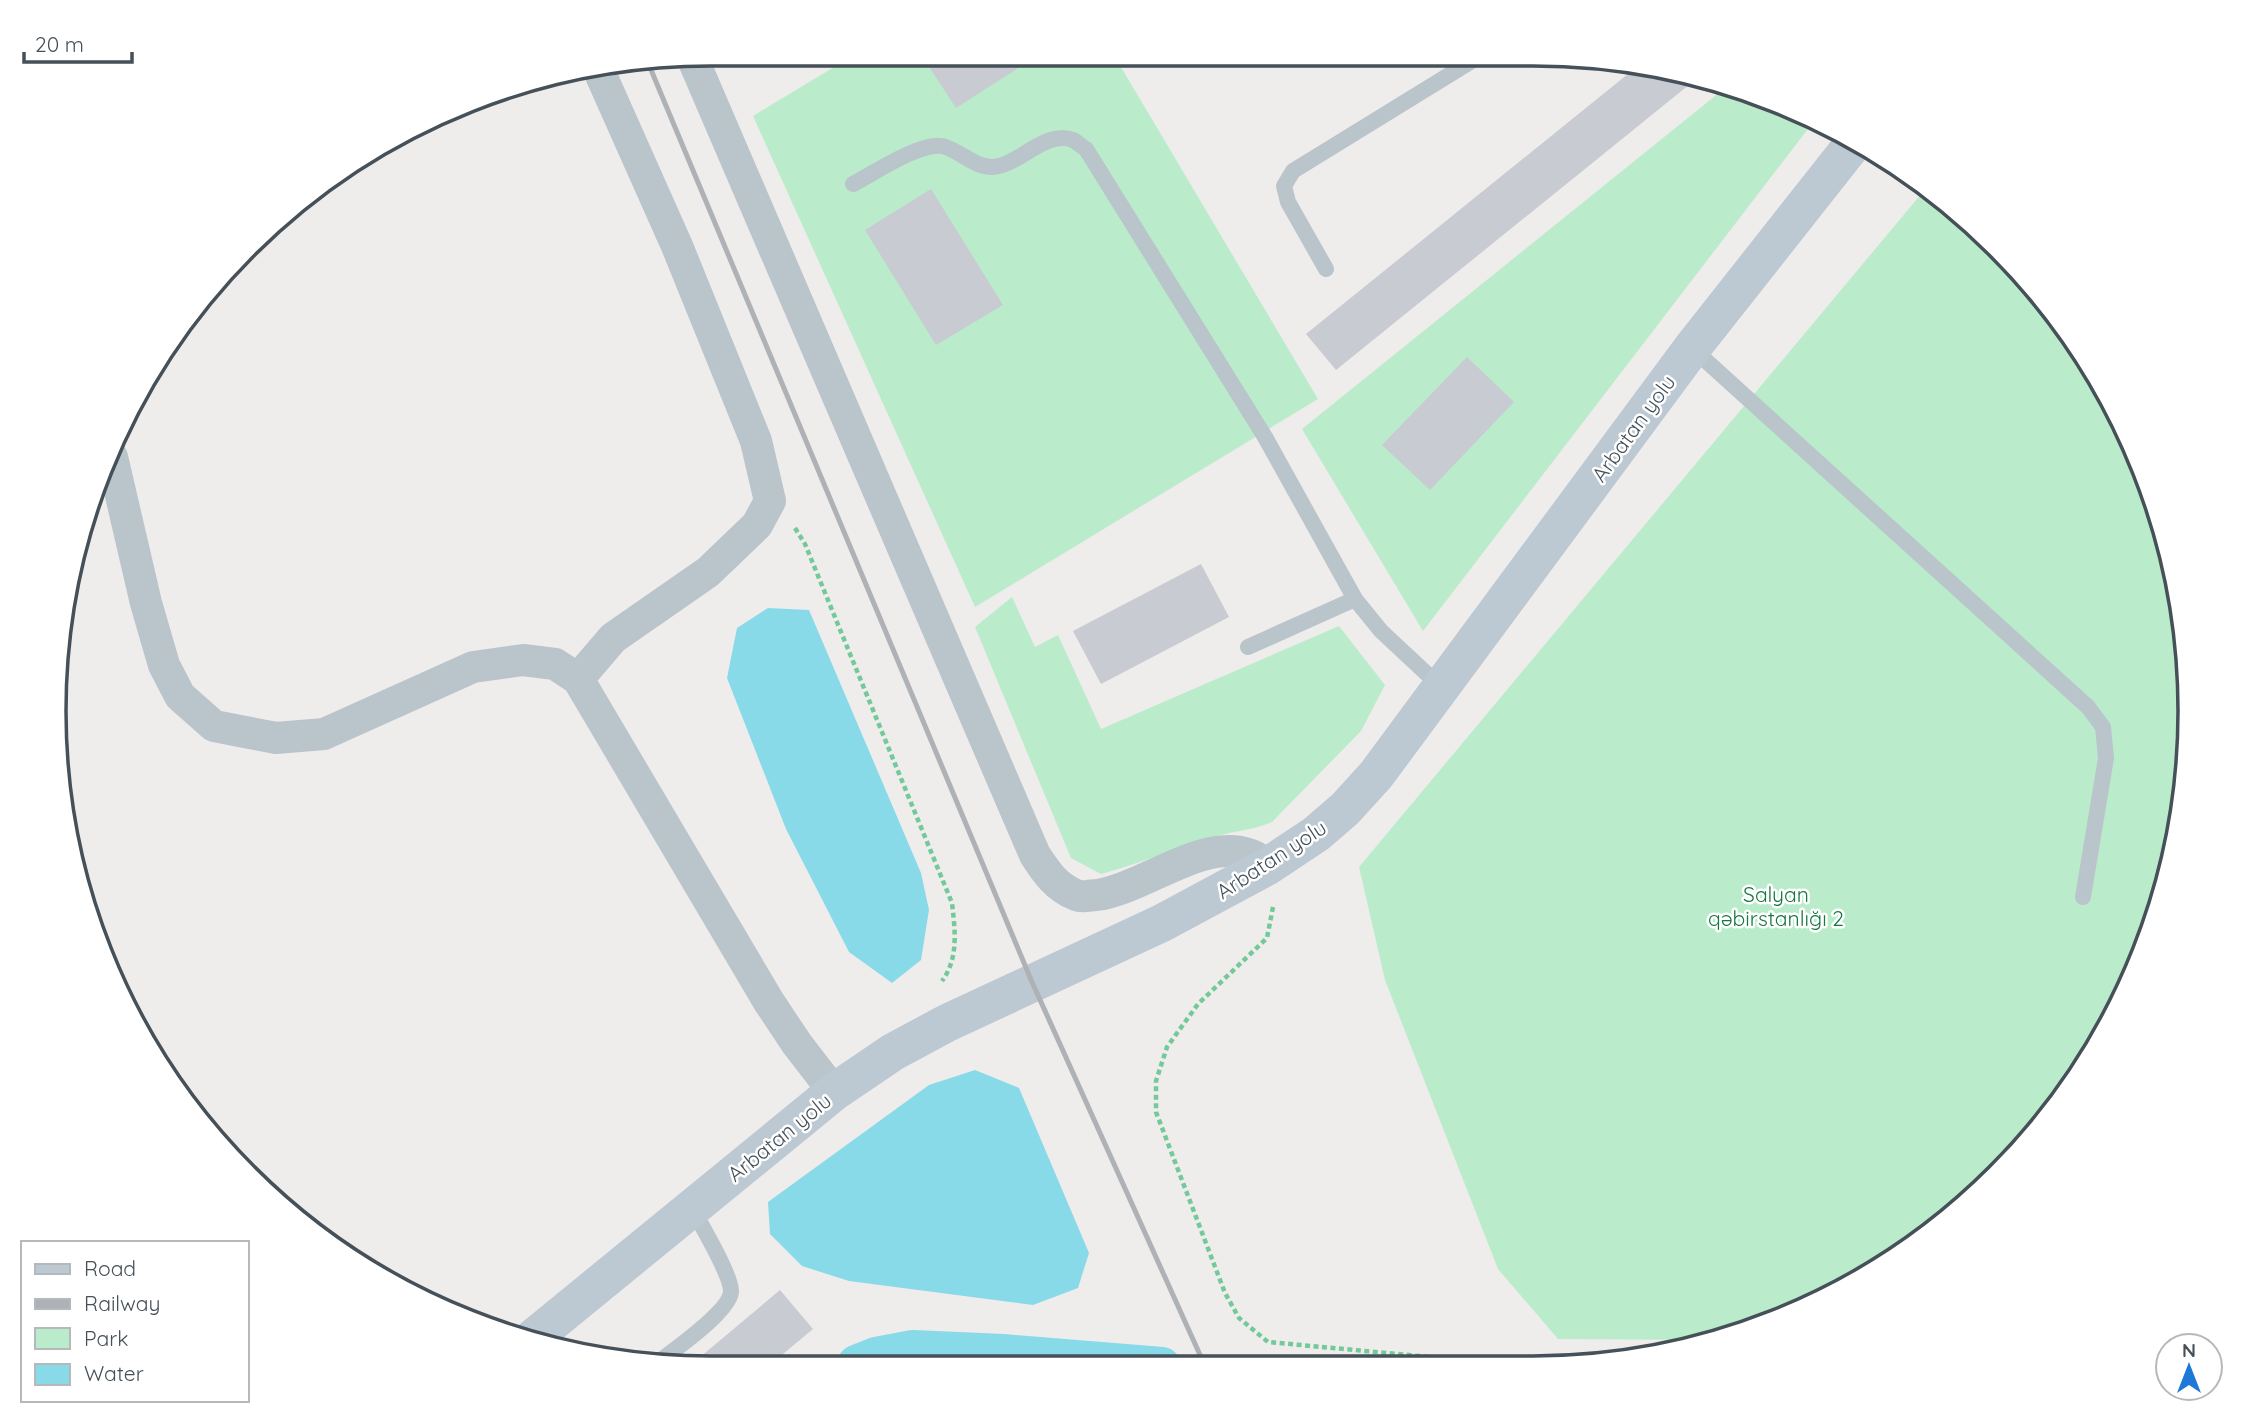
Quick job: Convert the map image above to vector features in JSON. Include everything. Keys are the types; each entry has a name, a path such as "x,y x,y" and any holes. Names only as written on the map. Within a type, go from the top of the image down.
{"main road":[{"name":"Arbatan yolu","path":"539,1333 834,1092 893,1052 947,1023 1162,923 1268,866 1316,834 1345,809 1376,775 1692,348 1849,149"}],"street":[{"path":"696,67 1035,855 1053,882 1079,897 1114,893 1189,860 1220,851 1250,854 1268,866"},
{"path":"578,679 613,638 708,572 757,525 771,501 755,441 677,246 601,76"},
{"path":"115,468 146,603 164,665 180,696 214,726 276,738 324,734 473,667 523,660 555,664 578,679 769,1002 834,1092"}],"lane":[{"path":"1326,269 1288,202 1284,186 1293,171 1464,66"},
{"path":"853,184 919,149 942,146 975,163 990,167 1004,164 1051,140 1072,139 1086,149 1265,437 1355,599 1381,631 1441,687"},
{"path":"1692,348 2088,707 2103,727 2106,758 2083,897"},
{"path":"1248,647 1355,599"},
{"path":"667,1355 723,1308 731,1293 729,1278 692,1208"}],"path":[{"path":"771,501 788,517 805,544 948,894 956,933 952,963 944,979 936,987"},
{"path":"1268,866 1273,905 1267,938 1198,1004 1167,1047 1156,1080 1156,1112 1225,1293 1239,1318 1268,1342 1419,1356"}],"green space":[{"path":"836,66 1120,66 1318,399 975,607 753,116"},
{"path":"1718,94 1808,128 1423,631 1302,429"},
{"name":"Salyan qəbirstanlığı 2","path":"1920,196 1990,255 2045,319 2070,353 2112,426 2129,465 2157,545 2166,586 2177,669 2178,712 2173,796 2166,837 2157,878 2129,958 2112,997 2070,1070 2045,1104 1990,1168 1926,1223 1892,1248 1819,1290 1780,1307 1741,1322 1678,1340 1558,1339 1498,1269 1385,980 1359,867"},
{"path":"1012,597 1035,647 1058,635 1101,729 1339,626 1385,685 1361,731 1272,822 1210,838 1101,874 1071,858 975,627"}],"water":[{"path":"768,608 809,610 921,873 929,910 921,960 892,983 849,952 786,829 727,678 737,628"},
{"path":"975,1070 1019,1088 1089,1253 1078,1288 1033,1305 849,1281 802,1266 770,1234 768,1202 929,1085"}],"building":[{"path":"929,66 1021,66 956,108"},
{"path":"1628,74 1688,85 1336,370 1306,334"},
{"path":"931,189 1003,305 936,345 865,230"},
{"path":"1467,357 1514,402 1430,490 1382,445"},
{"path":"1201,564 1229,617 1101,684 1073,631"},
{"path":"780,1290 813,1329 781,1356 702,1356"}],"waterway":[{"path":"876,1356 913,1349 1040,1356"}],"railway":[{"path":"651,70 1032,982 1200,1356"}]}
